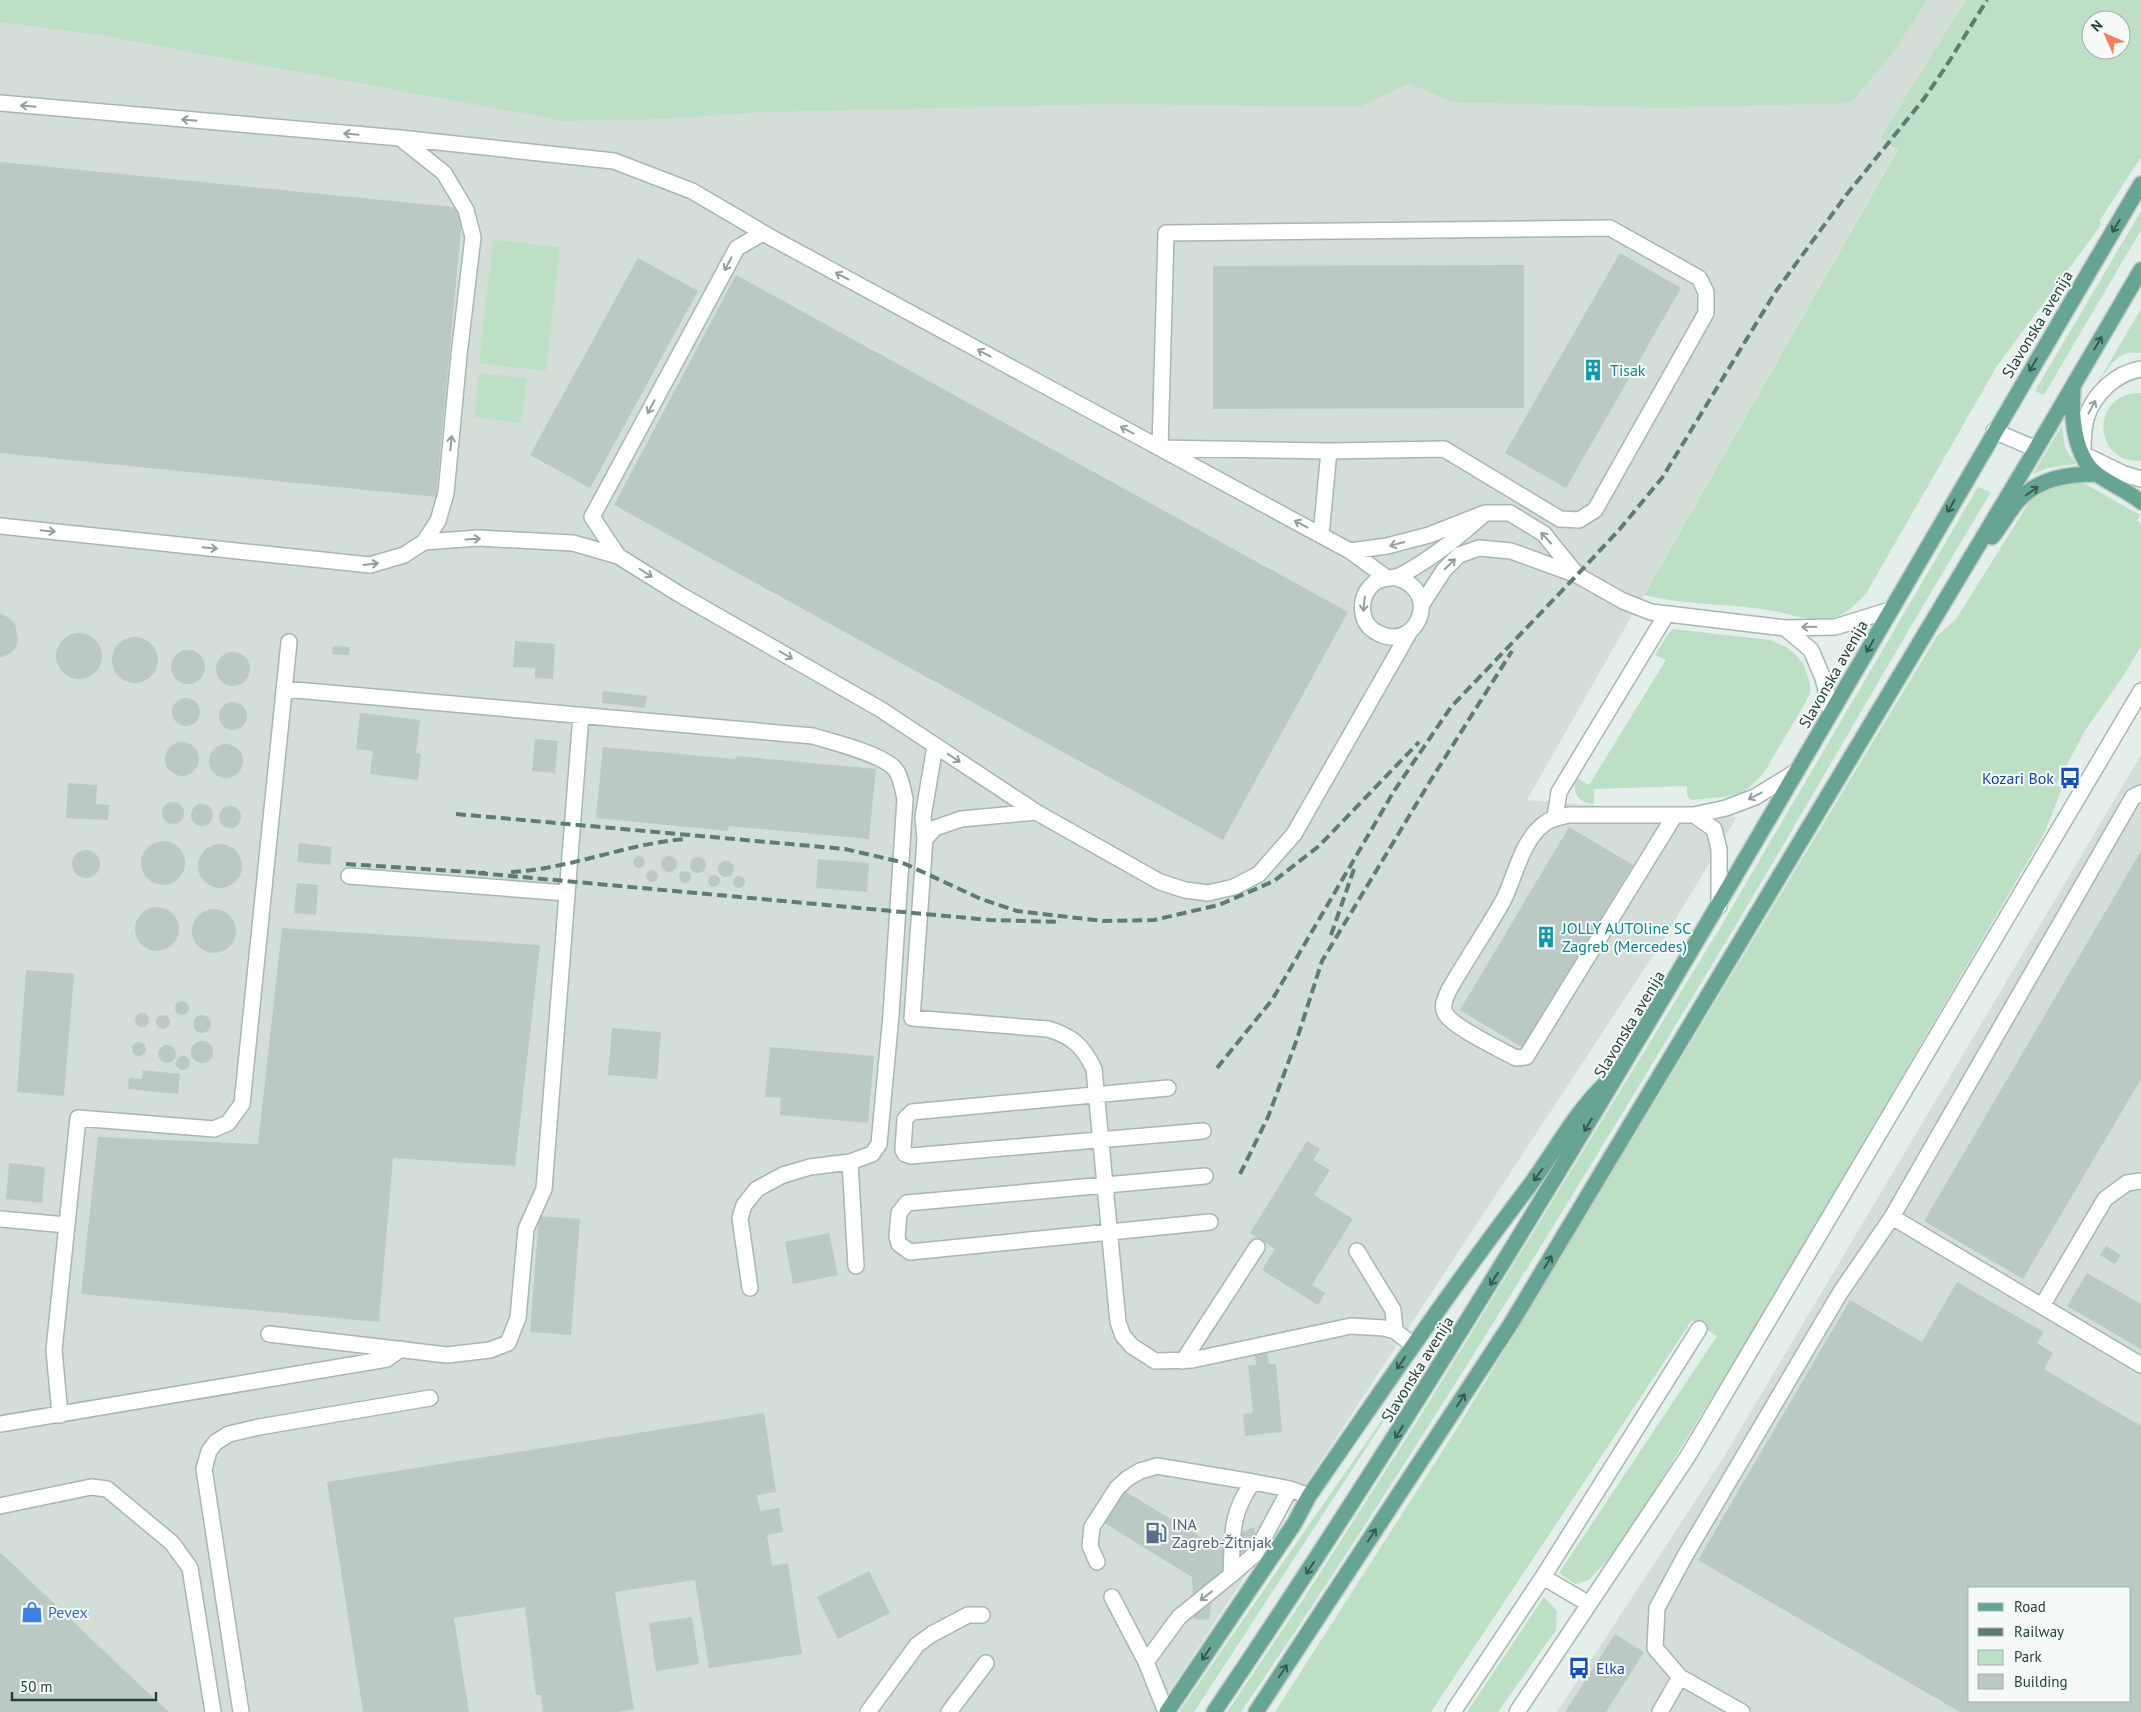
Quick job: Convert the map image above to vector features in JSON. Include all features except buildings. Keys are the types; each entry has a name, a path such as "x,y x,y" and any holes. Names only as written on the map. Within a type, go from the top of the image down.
{"main road":[{"name":"Slavonska avenija","path":"1214,1712 1398,1434 1622,1069 1719,906 1994,431 2141,184"},
{"path":"1256,1712 1512,1322 2036,449 2141,270"},
{"path":"2074,385 2073,424 2082,454 2097,474 2138,498"},
{"path":"1975,550 1991,538 2018,502 2032,489 2052,479 2071,474 2097,474"},
{"path":"1166,1712 1294,1524 1309,1496 1472,1261 1547,1161 1573,1119 1597,1092 1622,1069"}],"street":[{"path":"0,103 400,138 614,161 692,191 763,232 1321,535 1392,578 1413,586 1419,594 1422,604 1417,624 1410,631 1294,834 1258,874 1234,887 1208,893 1186,890 1160,882 1036,812 880,709 679,594 618,556 573,543 478,538 424,542"},
{"path":"0,526 370,565 404,556 424,542 438,522 446,493 459,355 473,237 466,210 444,173 400,138"},
{"path":"1610,228 1699,278 1706,292 1706,313 1595,510 1579,520 1560,519 1444,449 1329,451 1160,448 1166,233 1610,228"},
{"path":"618,556 592,517 737,248 763,232"},
{"path":"2141,369 2132,370 2115,379 2104,389 2093,404 2086,419 2082,454 2124,474 2141,479"},
{"path":"1994,431 2036,449"},
{"path":"1321,535 1329,451"},
{"path":"1350,551 1387,546 1429,535 1485,514 1510,513 1544,534 1577,575"},
{"path":"1410,631 1393,637 1383,636 1374,631 1364,617 1362,607 1364,597 1369,588 1377,581 1392,578 1432,558 1485,514"},
{"path":"1422,604 1444,570 1459,554 1479,548 1511,551 1577,575 1623,601 1651,612 1666,615 1785,628 1835,627 1890,610"},
{"path":"1556,817 1559,792 1666,615"},
{"path":"1785,628 1811,650 1823,678 1831,712"},
{"path":"60,1415 54,1350 78,1118 214,1129 228,1123 242,1104 289,642"},
{"path":"284,689 813,736 866,753 885,761 896,770 905,799 891,1015 879,1144 872,1154 850,1162 810,1168 783,1175 758,1189 744,1205 740,1218 750,1288"},
{"path":"1517,1712 1688,1456 2141,691"},
{"path":"269,1334 447,1354 490,1350 508,1342 518,1318 526,1229 544,1189 581,715"},
{"path":"935,746 923,817 925,839 912,1018 1048,1028 1065,1034 1086,1054 1094,1069 1118,1322 1123,1336 1132,1346 1155,1361 1183,1361 1350,1326 1384,1328 1395,1331 1413,1345"},
{"path":"1675,815 1526,1057 1516,1058 1457,1025 1445,1014 1444,1004 1449,990 1504,900 1512,877 1528,844 1542,824 1556,817 1675,815 1694,815 1726,808 1755,796 1797,771"},
{"path":"1742,1712 1680,1677 1654,1648 1657,1608 1686,1554 1840,1293 1892,1217 2133,798 2141,793"},
{"path":"925,839 935,828 961,819 1036,812"},
{"path":"1694,815 1714,829 1719,849 1719,906"},
{"path":"349,876 567,893"},
{"path":"1168,1088 912,1112 906,1119 903,1150 905,1154 911,1156 1203,1131"},
{"path":"850,1162 856,1266"},
{"path":"1205,1176 907,1203 899,1212 897,1236 899,1244 910,1252 1210,1222"},
{"path":"2042,1306 2106,1198 2127,1183 2141,1181"},
{"path":"1892,1217 2141,1365"},
{"path":"0,1219 67,1225"},
{"path":"1183,1361 1257,1247"},
{"path":"1357,1252 1393,1310 1395,1331"},
{"path":"1453,1712 1544,1577 1700,1329"},
{"path":"0,1424 387,1359 401,1349"},
{"path":"241,1712 204,1469 209,1451 216,1442 229,1434 259,1426 430,1398"},
{"path":"1097,1562 1090,1546 1092,1527 1117,1488 1140,1471 1157,1466 1290,1488 1309,1496"},
{"path":"1232,1575 1234,1515 1241,1498 1253,1482"},
{"path":"0,1506 91,1488 107,1489 172,1543 190,1568 213,1712"},
{"path":"1146,1662 1179,1617 1255,1554 1274,1522 1290,1488"},
{"path":"1544,1577 1589,1604"},
{"path":"1112,1597 1146,1662 1166,1712"},
{"path":"868,1712 917,1645 932,1634 968,1615 982,1615"},
{"path":"949,1712 986,1663"},
{"path":"1660,1712 1680,1677"}],"shaded area":[{"path":"0,0 1966,0 1880,138 1898,148 1527,800 1737,817 1662,942 1156,1712 0,1712"},
{"path":"2141,755 2141,1712 1557,1712 1722,1460"}],"green space":[{"path":"0,0 1927,0 1895,50 1851,103 1664,108 1451,102 1410,83 1359,107 1114,104 765,112 664,119 564,121 99,35 0,22"},
{"path":"1966,0 2141,0 2141,157 2100,220 2101,225 1997,366 1867,592 1839,616 1820,620 1758,608 1676,601 1644,595 1898,149 1880,138"},
{"path":"2141,211 2141,230 2044,395 2035,391"},
{"path":"493,240 560,247 546,371 479,363"},
{"path":"2141,309 2141,353 2125,354 2119,357 2109,367 2095,387"},
{"path":"479,373 527,378 521,423 474,417"},
{"path":"2141,393 2141,461 2124,459 2113,451 2106,440 2103,427 2106,414 2113,403 2125,395"},
{"path":"2062,425 2065,448 2076,464 2048,468 2033,474"},
{"path":"2080,481 2140,515 2137,521 2141,524 2141,646 2122,678 2086,729 2056,785 2062,788 2045,832 1757,1324 1621,1545 1589,1580 1575,1584 1559,1573 1717,1336 1692,1320 1431,1712 1275,1712 1456,1430 1937,636 1956,619 2030,501 2052,486"},
{"path":"1978,487 1991,492 1724,945 1607,1139 1488,1332 1304,1618 1241,1712 1227,1712 1304,1598 1416,1423 1717,933"},
{"path":"1673,629 1770,640 1786,647 1804,665 1810,684 1810,693 1804,705 1765,771 1744,792 1732,796 1691,800 1687,795 1687,786 1594,789 1594,804 1584,802 1576,794 1575,780 1577,778 1589,785 1666,660 1655,655"},
{"path":"1425,1358 1194,1712 1179,1712"},
{"path":"1544,1597 1557,1611 1556,1630 1498,1712 1467,1712"}],"railway":[{"path":"1217,1068 1272,1000 1394,791 1451,707 1619,530 1662,478 1776,291 1847,194 1923,100 1987,0"},
{"path":"1240,1174 1268,1117 1297,1039 1322,961 1429,783 1512,651"},
{"path":"456,814 845,849 901,862 981,899 1017,911 1103,921 1154,920 1219,905 1274,881 1319,846 1419,742"},
{"path":"511,872 555,866 643,845 687,839"},
{"path":"346,864 486,873"},
{"path":"1331,935 1354,869"},
{"path":"478,873 990,920 1061,922"}],"place":[{"name":"Tisak","path":"1593,370"},
{"name":"Kozari Bok","path":"2070,778"},
{"name":"JOLLY AUTOline SC Zagreb (Mercedes)","path":"1546,937"},
{"name":"INA Zagreb-Žitnjak","path":"1156,1533"},
{"name":"Pevex","path":"32,1612"},
{"name":"Elka","path":"1579,1668"}]}
